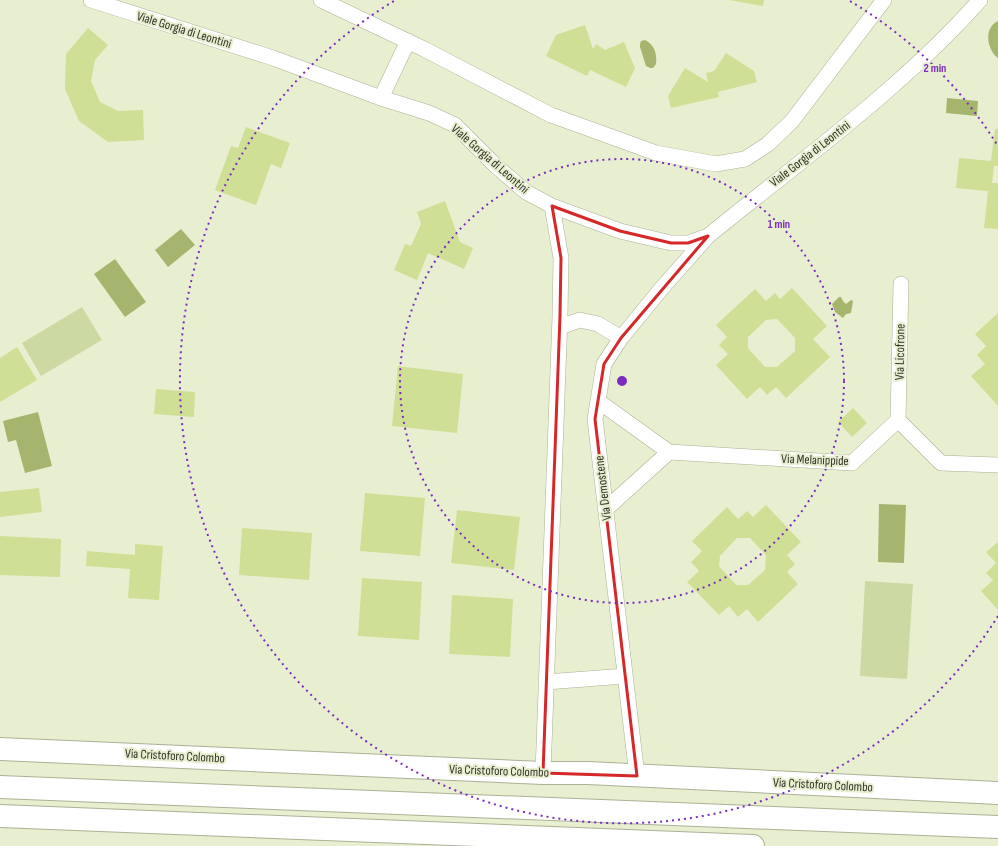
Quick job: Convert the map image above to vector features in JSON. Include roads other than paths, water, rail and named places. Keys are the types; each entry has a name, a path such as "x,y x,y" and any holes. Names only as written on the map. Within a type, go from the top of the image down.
{"main road":[{"name":"Via Cristoforo Colombo","path":"0,749 542,773 588,773 998,793"},
{"path":"0,786 998,827"},
{"path":"0,816 752,846"}],"street":[{"name":"Viale Gorgia di Leontini","path":"91,0 272,58 381,98 428,113 455,126 496,166 526,192 552,206 620,231 671,243 688,243 708,236 861,114 956,27 980,0"},
{"path":"321,0 408,41 551,115 656,153 716,164 745,159 768,144 792,121 884,0"},
{"path":"381,98 408,41"},
{"path":"542,773 560,327 561,258 552,206"},
{"name":"Via Demostene","path":"637,776 595,419 604,364 621,338 662,288 708,236"},
{"name":"Via Licofrone","path":"898,420 901,284"},
{"path":"560,327 580,320 598,324 621,338"},
{"path":"598,401 670,452 606,509"},
{"path":"898,420 941,463 998,465"},
{"name":"Via Melanippide","path":"670,452 852,463 898,420"},
{"path":"546,682 625,676"}]}
